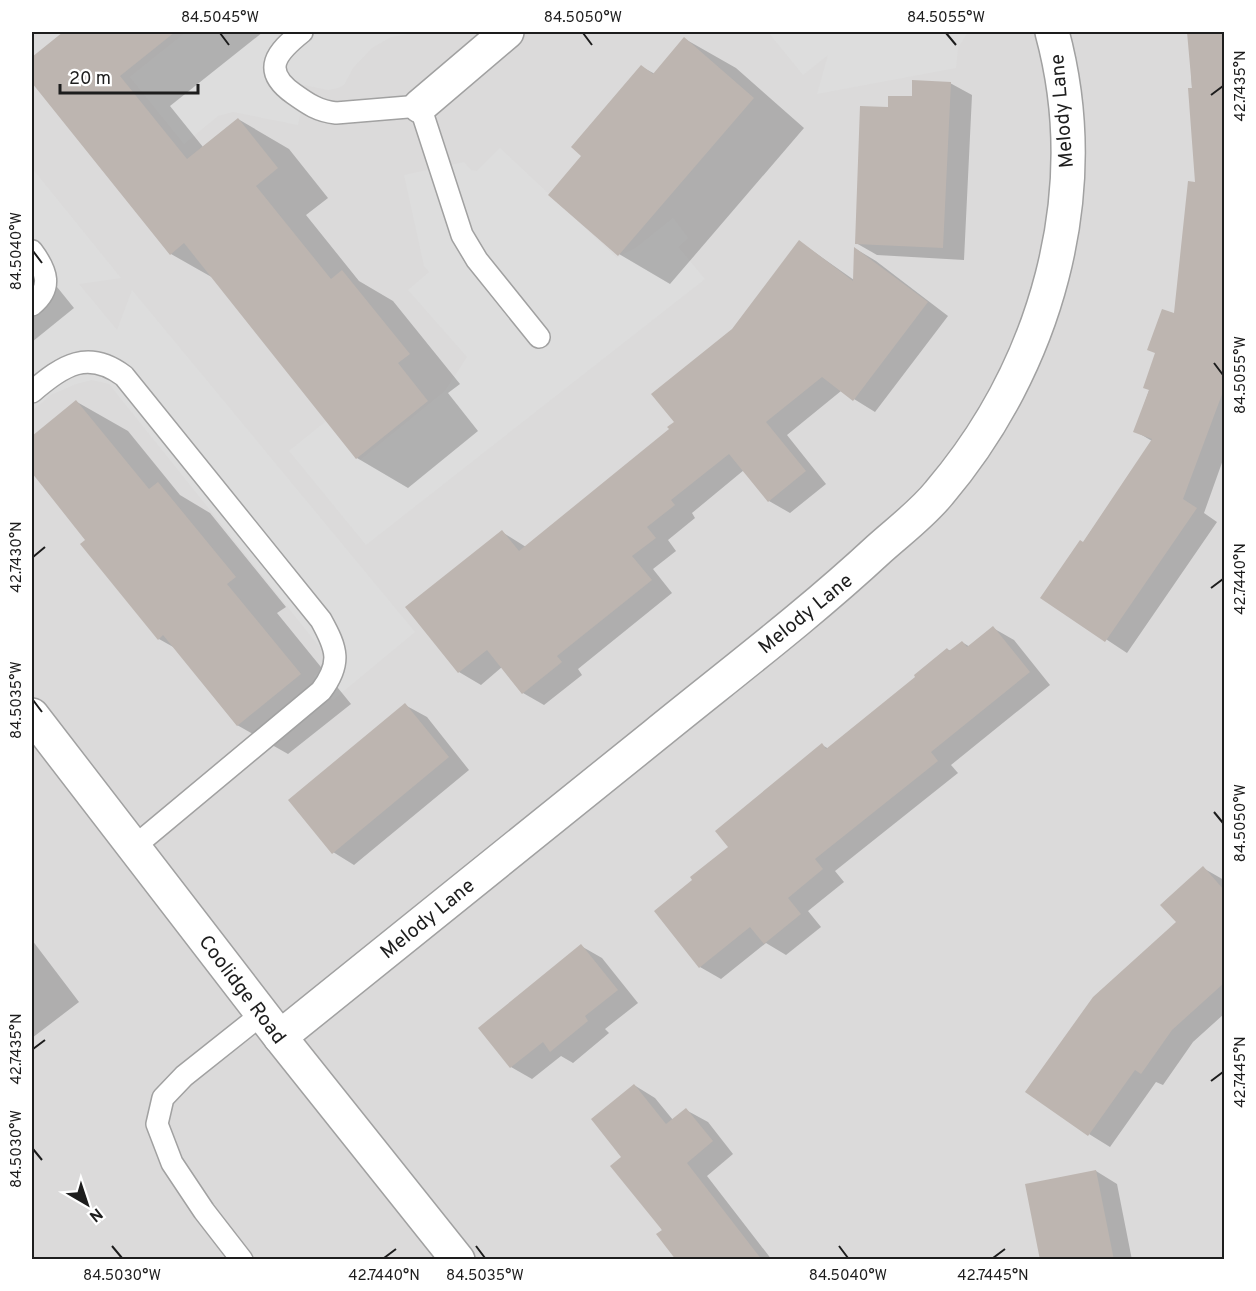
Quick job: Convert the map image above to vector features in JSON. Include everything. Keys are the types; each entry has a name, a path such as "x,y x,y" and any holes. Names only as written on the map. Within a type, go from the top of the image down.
{"street":[{"name":"Melody Lane","path":"271,1025 842,584 937,496 985,434 1022,366 1047,300 1064,223 1068,153 1064,96 1052,32"},
{"path":"420,106 501,33"},
{"name":"Coolidge Road","path":"32,715 271,1025 457,1259"}],"lane":[{"path":"302,32 282,48 275,62 276,76 282,85 312,107 336,113 420,106 462,235 477,260 539,337"},
{"path":"32,251 47,276 46,290 32,305"},
{"path":"32,392 66,366 88,361 109,365 124,376 321,620 331,639 336,659 332,676 321,691 135,846"},
{"path":"242,1260 204,1211 172,1162 157,1124 163,1098 184,1076 271,1025"}],"shaded area":[{"path":"32,32 1224,32 1224,1259 32,1259"},
{"path":"186,32 420,32 391,37 372,48 353,68 344,85 338,88 328,90 299,84 298,90 305,91 298,125 233,112 218,116 184,144 130,77"},
{"path":"768,32 968,32 958,48 956,68 817,94 828,55 803,75"},
{"path":"500,148 617,258 637,247 673,218 688,238 678,247 705,279 366,545 289,451 326,421 359,461 445,391 467,357 408,290 429,272 424,266 404,175 464,162 471,170 477,171"},
{"path":"32,168 121,278 79,284 117,330 132,290 415,632 333,700 314,676 326,667 326,655 109,384 92,380 76,384 51,395 32,411"}],"building":[{"path":"63,32 175,32 120,76 187,159 238,118 278,168 256,186 331,279 342,270 410,354 398,363 428,401 356,459 184,243 170,255 32,83 32,57"},
{"path":"1187,32 1224,32 1224,389 1183,499 1197,508 1105,642 1040,598 1080,540 1083,542 1152,439 1133,432 1149,390 1143,388 1155,353 1147,350 1162,309 1174,313 1188,181 1195,182 1188,88 1192,88"},
{"path":"684,37 754,98 618,256 548,195 581,156 571,147 641,65 653,74"},
{"path":"912,80 951,82 943,248 855,244 860,106 888,107 888,96 912,96"},
{"path":"799,240 853,281 854,247 928,302 853,401 822,377 766,422 806,471 768,502 729,454 671,500 675,505 647,527 656,538 632,556 652,580 557,656 562,662 522,694 487,650 458,673 405,607 502,530 519,551 669,429 667,427 674,422 651,394 732,329"},
{"path":"76,400 149,489 158,482 236,577 227,584 301,674 237,726 163,635 158,640 80,544 85,540 32,473 32,436"},
{"path":"993,626 1030,672 931,752 938,761 815,859 823,869 788,898 801,914 764,944 750,927 699,968 654,911 692,880 690,877 728,847 715,831 822,743 826,749 947,648 949,651 962,641 967,647"},
{"path":"405,703 449,757 332,854 288,800"},
{"path":"1203,866 1224,890 1224,983 1172,1030 1141,1074 1135,1070 1088,1136 1025,1092 1093,997 1176,922 1160,905"},
{"path":"581,944 618,990 585,1016 588,1021 550,1052 543,1042 510,1068 478,1028"},
{"path":"634,1084 666,1124 686,1108 713,1141 687,1163 762,1260 676,1260 656,1234 662,1230 610,1166 621,1157 591,1119"},
{"path":"1096,1170 1114,1260 1040,1260 1025,1184"}]}
